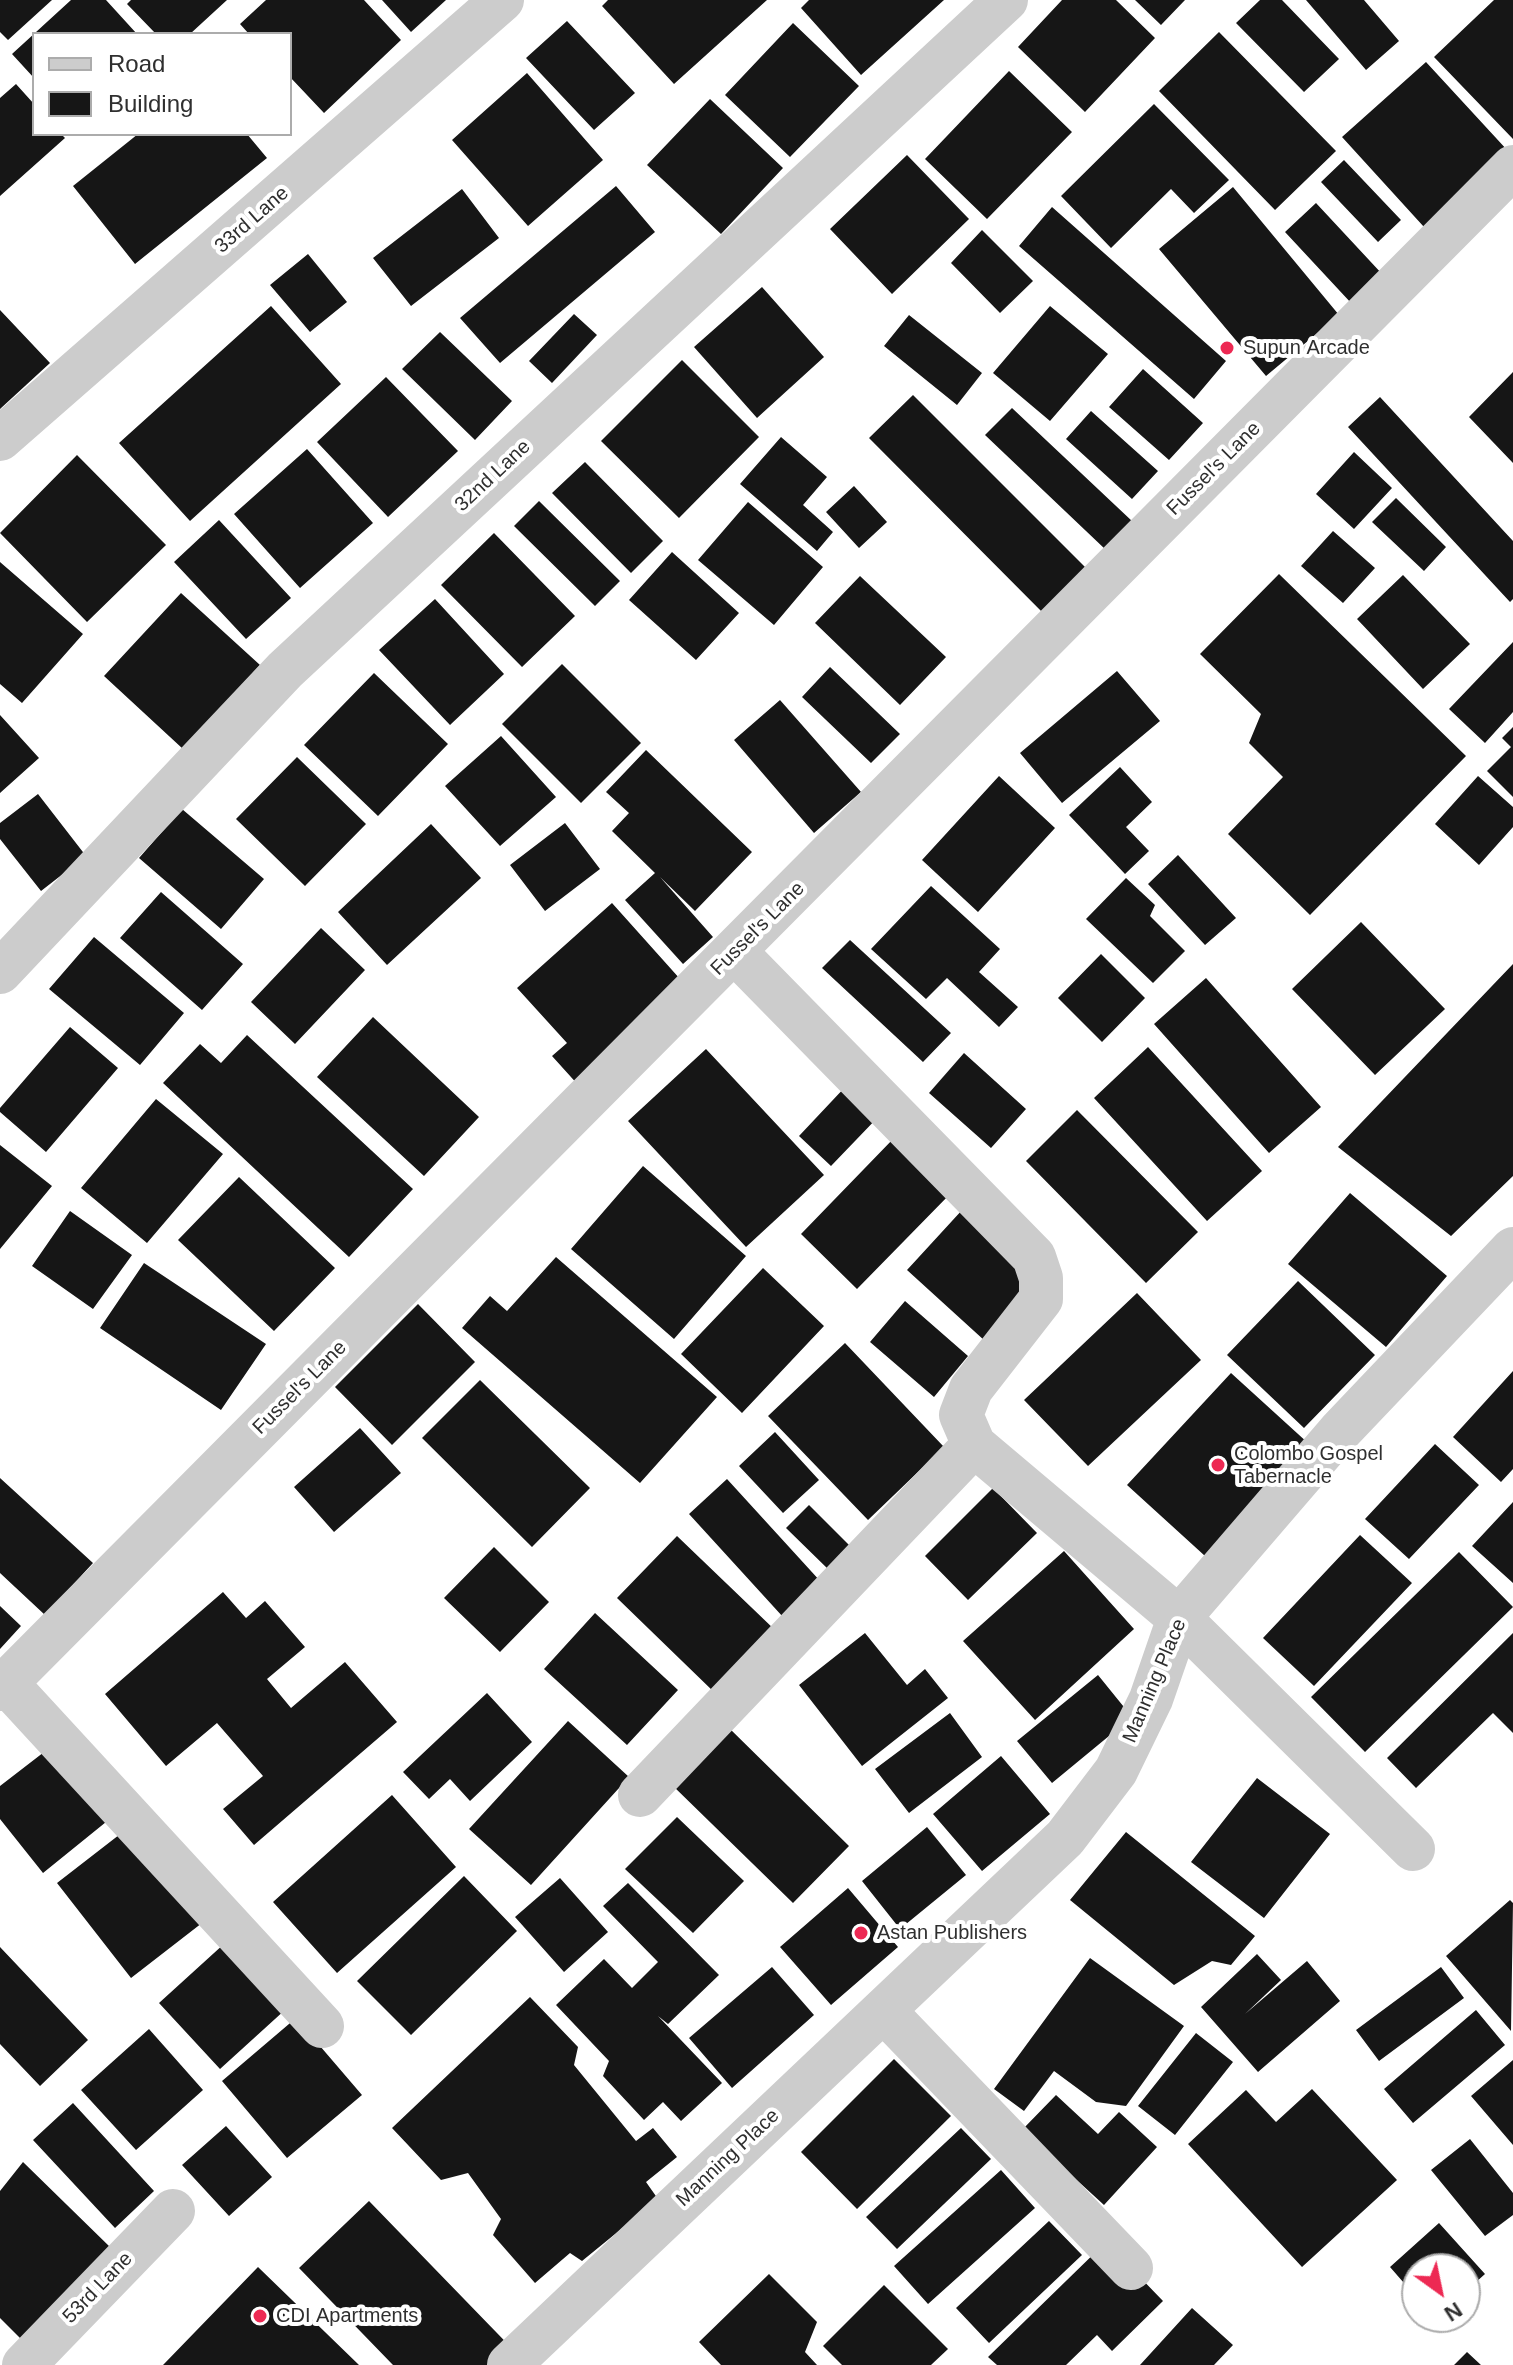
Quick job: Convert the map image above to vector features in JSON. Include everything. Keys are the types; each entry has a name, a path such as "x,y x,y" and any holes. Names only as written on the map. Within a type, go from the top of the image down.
{"street":[{"name":"33rd Lane","path":"0,439 502,0"},
{"name":"32nd Lane","path":"0,972 285,670 1006,0"},
{"name":"Fussel's Lane","path":"3,1686 1513,167"},
{"path":"735,952 1034,1257 1041,1278 1041,1299 971,1389 961,1415 974,1445 1179,1618 1413,1849"},
{"name":"Manning Place","path":"509,2365 1065,1838 1116,1771 1151,1699 1179,1618 1339,1432 1513,1249"},
{"path":"640,1795 974,1445"},
{"path":"3,1686 322,2026"},
{"path":"884,2011 1131,2268"},
{"name":"53rd Lane","path":"24,2365 173,2211"}],"building":[{"path":"0,0 52,0 8,40 0,32"},
{"path":"71,0 106,0 135,32 36,32"},
{"path":"131,0 227,0 192,32 154,32 127,4"},
{"path":"266,0 364,0 401,40 324,113 292,79 292,32 247,32 240,24"},
{"path":"382,0 446,0 411,32"},
{"path":"608,0 767,0 674,84 602,6"},
{"path":"809,0 944,0 861,75 801,8"},
{"path":"1062,0 1116,0 1155,38 1085,112 1018,47"},
{"path":"1135,0 1185,0 1161,25"},
{"path":"1260,0 1282,0 1339,59 1304,92 1236,23"},
{"path":"1306,0 1364,0 1399,41 1366,70"},
{"path":"1494,0 1513,0 1513,139 1434,57"},
{"path":"567,21 635,93 594,130 526,58"},
{"path":"793,23 859,86 790,157 725,95"},
{"path":"1219,32 1336,151 1275,210 1159,91"},
{"path":"32,36 32,76 12,54"},
{"path":"1426,62 1508,151 1424,227 1342,137"},
{"path":"1009,71 1072,132 987,219 925,159"},
{"path":"527,73 603,160 528,226 452,140"},
{"path":"16,84 32,102 32,136 65,138 0,196 0,98"},
{"path":"710,99 783,168 721,234 647,165"},
{"path":"1154,104 1229,180 1194,213 1171,189 1111,248 1061,196"},
{"path":"136,136 249,136 267,158 135,264 73,186"},
{"path":"907,155 969,219 892,294 830,229"},
{"path":"1344,160 1401,220 1378,242 1321,182"},
{"path":"616,186 655,232 500,363 460,318"},
{"path":"1233,187 1339,315 1266,376 1159,249"},
{"path":"462,189 499,238 411,306 373,258"},
{"path":"1316,203 1383,275 1352,304 1285,232"},
{"path":"1052,207 1226,361 1194,399 1019,246"},
{"path":"982,230 1033,281 1000,313 951,263"},
{"path":"308,254 347,302 310,332 270,285"},
{"path":"762,287 824,357 757,418 694,347"},
{"path":"271,306 341,384 190,521 119,443"},
{"path":"1050,306 1108,354 1050,421 993,373"},
{"path":"0,310 50,363 0,409"},
{"path":"574,314 597,335 552,383 529,361"},
{"path":"909,315 982,373 957,405 884,346"},
{"path":"440,332 512,401 475,440 402,369"},
{"path":"682,360 759,437 679,518 601,441"},
{"path":"1143,369 1203,423 1169,460 1109,407"},
{"path":"1513,372 1513,463 1469,417"},
{"path":"386,377 458,451 388,517 317,442"},
{"path":"913,395 1091,573 1047,617 869,438"},
{"path":"1380,397 1513,541 1513,599 1510,602 1348,427"},
{"path":"1012,408 1133,522 1106,550 985,435"},
{"path":"1091,411 1158,471 1132,499 1066,439"},
{"path":"781,437 827,477 803,505 833,532 817,551 740,484"},
{"path":"307,449 373,523 300,588 234,514"},
{"path":"1354,452 1392,488 1354,529 1316,494"},
{"path":"77,455 166,545 87,622 0,533"},
{"path":"585,462 663,541 631,573 552,493"},
{"path":"854,486 887,522 859,548 826,512"},
{"path":"1396,498 1446,547 1424,571 1372,522"},
{"path":"539,501 620,581 595,606 514,526"},
{"path":"748,502 823,567 774,625 698,560"},
{"path":"219,520 291,598 246,639 174,562"},
{"path":"1333,531 1375,568 1343,603 1301,566"},
{"path":"494,533 575,616 522,667 441,585"},
{"path":"672,552 739,613 696,660 629,600"},
{"path":"0,562 83,634 22,703 0,684"},
{"path":"1279,574 1466,756 1310,915 1228,834 1283,777 1249,743 1261,714 1200,654"},
{"path":"1403,575 1470,644 1423,689 1357,619"},
{"path":"860,576 946,657 900,705 815,623"},
{"path":"181,593 260,665 183,749 104,676"},
{"path":"435,599 504,674 450,725 379,650"},
{"path":"1513,642 1513,712 1485,743 1449,709"},
{"path":"562,664 641,743 581,803 502,724"},
{"path":"830,667 900,734 871,763 802,697"},
{"path":"1117,671 1160,721 1062,803 1020,753"},
{"path":"374,673 448,744 378,816 304,745"},
{"path":"780,700 861,792 814,833 734,740"},
{"path":"0,715 39,758 0,793"},
{"path":"1513,727 1513,797 1487,771 1511,747 1502,738"},
{"path":"501,736 556,797 500,846 445,786"},
{"path":"646,750 752,852 695,911 660,877 713,937 683,964 625,900 655,873 612,831 629,813 606,792"},
{"path":"297,757 366,824 305,886 236,819"},
{"path":"1120,767 1152,802 1126,827 1149,851 1125,874 1069,815"},
{"path":"999,776 1055,828 978,912 922,860"},
{"path":"1478,776 1513,807 1513,827 1479,865 1435,824"},
{"path":"38,794 86,856 41,891 0,839 0,823"},
{"path":"182,809 264,879 221,929 139,858"},
{"path":"565,823 600,869 545,911 510,865"},
{"path":"431,824 481,878 387,965 338,912"},
{"path":"1178,855 1236,918 1205,945 1148,884"},
{"path":"1126,878 1155,905 1150,916 1185,951 1153,983 1086,919"},
{"path":"931,886 1000,949 979,972 1018,1007 999,1027 947,978 926,999 871,949"},
{"path":"161,892 243,964 202,1010 120,938"},
{"path":"612,903 689,989 580,1087 552,1056 567,1043 517,988"},
{"path":"1361,922 1445,1009 1375,1075 1292,989"},
{"path":"321,928 365,970 295,1044 251,1002"},
{"path":"94,937 184,1013 140,1065 49,989"},
{"path":"850,940 951,1033 923,1062 822,968"},
{"path":"1101,954 1145,998 1102,1042 1058,998"},
{"path":"1513,964 1513,1176 1451,1236 1338,1147"},
{"path":"1206,978 1321,1107 1269,1153 1154,1024"},
{"path":"373,1017 479,1117 424,1176 317,1077"},
{"path":"70,1027 118,1068 46,1152 0,1112 0,1108"},
{"path":"247,1035 413,1189 349,1257 163,1083 200,1044 221,1063"},
{"path":"1148,1047 1262,1171 1207,1221 1094,1098"},
{"path":"706,1049 824,1175 746,1247 628,1121"},
{"path":"964,1053 1026,1109 991,1148 929,1093"},
{"path":"847,1085 880,1115 831,1166 799,1136"},
{"path":"156,1099 223,1154 147,1243 81,1188"},
{"path":"1077,1110 1198,1232 1146,1283 1026,1161"},
{"path":"895,1137 952,1192 857,1289 801,1234"},
{"path":"0,1145 52,1186 0,1249"},
{"path":"643,1166 746,1256 674,1339 571,1249"},
{"path":"239,1177 335,1268 274,1331 178,1240"},
{"path":"1350,1193 1447,1276 1386,1347 1288,1264"},
{"path":"963,1209 1041,1280 985,1341 907,1270"},
{"path":"70,1211 132,1255 93,1309 32,1266"},
{"path":"556,1257 717,1397 640,1483 462,1328 490,1296 507,1311"},
{"path":"144,1263 266,1344 221,1410 100,1328"},
{"path":"763,1268 824,1326 742,1413 681,1354"},
{"path":"1298,1281 1375,1355 1304,1428 1227,1355"},
{"path":"1137,1293 1201,1360 1088,1466 1024,1400"},
{"path":"905,1301 968,1356 934,1397 870,1342"},
{"path":"418,1304 475,1362 392,1445 335,1387"},
{"path":"845,1343 944,1447 868,1520 768,1416"},
{"path":"1513,1371 1513,1469 1501,1482 1453,1437"},
{"name":"Colombo Gospel Tabernacle","path":"1231,1373 1309,1444 1205,1556 1127,1485"},
{"path":"480,1380 590,1488 532,1547 422,1438"},
{"path":"360,1428 401,1473 334,1532 294,1487"},
{"path":"775,1432 819,1480 783,1513 739,1466"},
{"path":"1435,1444 1479,1485 1409,1559 1365,1519"},
{"path":"0,1478 93,1563 45,1615 0,1573"},
{"path":"727,1479 821,1582 783,1617 689,1514"},
{"path":"993,1488 1037,1533 968,1600 925,1556"},
{"path":"1513,1502 1513,1583 1472,1546"},
{"path":"809,1505 852,1548 830,1571 786,1528"},
{"path":"1360,1535 1412,1583 1314,1686 1263,1638"},
{"path":"677,1536 776,1631 715,1693 617,1598"},
{"path":"494,1547 549,1602 500,1652 444,1598"},
{"path":"1064,1551 1134,1629 1035,1720 963,1641"},
{"path":"1459,1552 1513,1607 1365,1752 1311,1697"},
{"path":"223,1592 246,1618 265,1601 305,1647 267,1679 291,1708 345,1662 397,1722 254,1845 223,1809 263,1776 217,1723 166,1766 105,1694"},
{"path":"0,1606 21,1626 0,1649"},
{"path":"595,1613 678,1690 627,1745 544,1669"},
{"path":"865,1633 907,1685 925,1669 948,1698 862,1766 799,1685"},
{"path":"1513,1633 1513,1733 1493,1713 1416,1788 1387,1758"},
{"path":"1098,1675 1132,1717 1052,1783 1017,1741"},
{"path":"487,1693 532,1742 470,1801 450,1779 429,1799 403,1772"},
{"path":"950,1713 982,1757 909,1813 875,1769"},
{"path":"568,1721 629,1777 531,1885 469,1829"},
{"path":"727,1726 849,1846 793,1903 671,1784"},
{"path":"48,1749 106,1822 43,1873 0,1819 0,1786"},
{"path":"1001,1756 1050,1814 982,1871 933,1814"},
{"path":"1257,1778 1330,1834 1264,1918 1191,1862"},
{"path":"392,1795 456,1867 337,1973 273,1902"},
{"path":"677,1817 744,1881 693,1933 625,1869"},
{"path":"927,1827 966,1875 900,1929 862,1881"},
{"path":"128,1828 202,1923 131,1978 57,1883"},
{"path":"1126,1832 1255,1936 1231,1965 1212,1961 1174,1985 1070,1900"},
{"path":"464,1876 517,1931 411,2035 357,1981"},
{"path":"560,1878 608,1932 564,1972 515,1917"},
{"path":"628,1883 719,1975 668,2024 658,2016 722,2083 681,2121 663,2102 644,2120 603,2076 609,2061 556,2005 604,1959 632,1988 658,1962 603,1906"},
{"path":"848,1888 898,1947 831,2005 780,1947"},
{"path":"1510,1900 1513,1903 1511,2031 1446,1956"},
{"path":"225,1943 286,2009 220,2069 159,2003"},
{"path":"0,1947 88,2040 40,2086 0,2044"},
{"path":"1257,1954 1281,1980 1245,2014 1307,1961 1340,2001 1258,2072 1201,2007"},
{"path":"1090,1958 1184,2026 1126,2106 1096,2102 1054,2071 1024,2111 994,2089"},
{"path":"772,1967 814,2015 732,2088 689,2038"},
{"path":"1441,1967 1464,1998 1379,2061 1356,2030"},
{"path":"530,1997 578,2047 574,2065 636,2141 653,2128 677,2157 646,2182 658,2199 582,2261 570,2253 535,2283 493,2235 501,2219 468,2173 441,2180 392,2128"},
{"path":"1476,2010 1505,2045 1413,2123 1384,2089"},
{"path":"296,2018 362,2095 287,2158 222,2081"},
{"path":"149,2029 203,2090 136,2150 81,2090"},
{"path":"1196,2033 1233,2062 1175,2135 1138,2106"},
{"path":"894,2059 951,2116 857,2209 801,2152"},
{"path":"1513,2060 1513,2145 1471,2096"},
{"path":"1312,2089 1397,2180 1302,2267 1188,2144 1246,2090 1276,2122"},
{"path":"1056,2095 1098,2134 1119,2112 1157,2147 1104,2205 1022,2130"},
{"path":"73,2103 154,2191 115,2228 33,2140"},
{"path":"226,2126 272,2177 229,2216 182,2165"},
{"path":"961,2128 991,2159 897,2249 866,2217"},
{"path":"1470,2139 1513,2193 1513,2215 1485,2236 1431,2170"},
{"path":"23,2162 110,2247 22,2340 0,2318 0,2191"},
{"path":"1001,2170 1035,2208 928,2304 894,2266"},
{"path":"369,2201 528,2365 393,2365 299,2268"},
{"path":"1049,2221 1082,2255 989,2343 956,2308"},
{"path":"1439,2223 1466,2253 1406,2253"},
{"path":"1106,2242 1163,2301 1112,2351 1097,2335 1066,2365 997,2365 988,2357"},
{"path":"1401,2257 1401,2280 1390,2267"},
{"name":"CDI Apartments","path":"258,2267 359,2365 163,2365"},
{"path":"769,2274 817,2322 805,2352 817,2365 721,2365 699,2342"},
{"path":"884,2285 948,2349 931,2365 842,2365 823,2346"},
{"path":"1192,2308 1233,2345 1214,2365 1140,2365"},
{"path":"1467,2352 1481,2365 1454,2365"}],"place":[{"name":"Supun Arcade","path":"1227,348"},
{"name":"Colombo Gospel Tabernacle","path":"1218,1465"},
{"name":"Astan Publishers","path":"861,1933"},
{"name":"CDI Apartments","path":"260,2316"}]}
